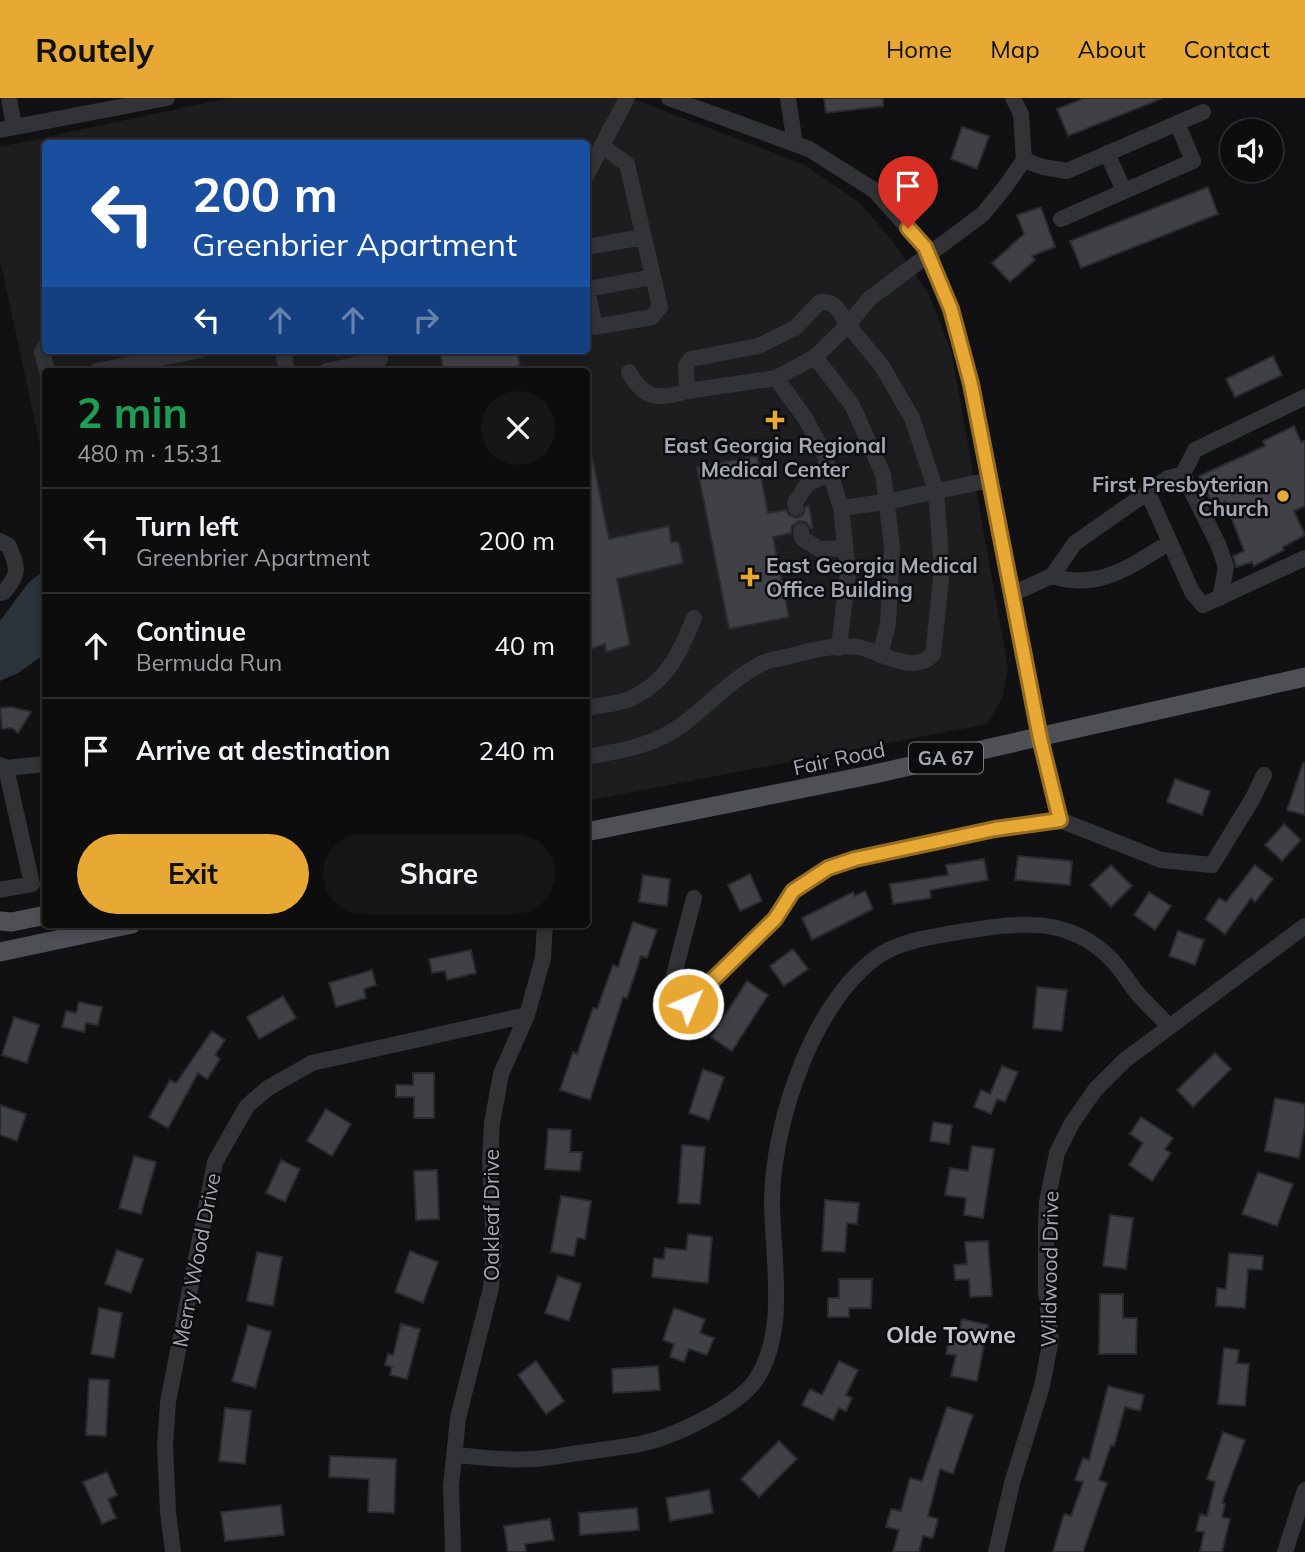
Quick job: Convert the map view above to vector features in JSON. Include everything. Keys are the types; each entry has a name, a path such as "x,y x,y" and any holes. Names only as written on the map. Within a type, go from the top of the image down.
{"main road":[{"name":"Fair Road","path":"590,831 857,778 1305,677"},
{"path":"0,921 12,922 42,916"},
{"path":"0,952 113,928"}],"street":[{"path":"9,98 7,129 167,98"},
{"path":"590,168 627,98"},
{"path":"669,98 809,149 874,190 925,247 951,309 971,384 1040,738 1060,820"},
{"path":"788,98 795,144"},
{"path":"629,372 637,388 649,394 668,397 687,391 776,378 815,357 869,299 983,214 1024,160 1021,114 1013,98"},
{"path":"1024,160 1067,171 1203,112"},
{"path":"1061,219 1193,161 1177,123"},
{"path":"591,329 652,317 660,307 627,164 602,146"},
{"path":"1107,153 1124,191"},
{"path":"590,246 644,237"},
{"path":"590,286 653,276"},
{"path":"590,756 635,749 681,726 713,697 763,663 816,649 857,647 901,661 919,662 930,657 935,650 942,571 936,491 912,418 882,366 835,305 820,303 795,328 758,346 691,359 685,365 687,391"},
{"path":"112,368 180,354"},
{"path":"815,357 852,405 883,474 892,546 888,624 880,654"},
{"path":"340,368 380,359"},
{"path":"776,378 805,418 823,451 841,509 848,571 839,648"},
{"path":"1012,594 1052,576 1075,543 1168,478 1183,474 1195,450 1305,397"},
{"path":"796,508 795,503 808,483 830,474"},
{"path":"1183,474 1218,544 1226,567 1220,598"},
{"path":"841,509 990,480"},
{"path":"1148,493 1192,592 1203,606 1305,558"},
{"path":"801,531 803,538 819,549 845,548"},
{"path":"0,541 9,546 17,568 14,579 4,592 0,593"},
{"path":"1052,576 1069,582 1102,580 1141,561 1170,542"},
{"path":"1226,567 1253,582"},
{"path":"590,707 630,699 662,677 679,654 694,618"},
{"path":"0,890 32,884 3,766 42,764"},
{"path":"694,898 666,1005 688,1004 775,919 793,891 828,868 855,859 983,832 1060,820 1161,860 1212,865 1264,775"},
{"path":"455,1455 531,1460 645,1443 706,1419 739,1398 755,1381 776,1328 772,1199 776,1152 792,1094 808,1047 831,1006 860,971 885,952 922,938 1038,923 1086,939 1111,958 1169,1027"},
{"name":"Wildwood Drive","path":"996,1552 1012,1483 1042,1386 1051,1339 1046,1292 1046,1227 1047,1202 1057,1153 1072,1123 1095,1090 1125,1060 1305,926"},
{"name":"Oakleaf Drive","path":"453,1552 451,1486 458,1418 491,1288 494,1249 490,1160 492,1123 501,1074 527,1015 543,958 545,928"},
{"name":"Merry Wood Drive","path":"173,1552 165,1446 168,1402 215,1162 247,1106 268,1088 312,1063 527,1015"},
{"path":"1285,1552 1305,1490"}],"shaded area":[{"name":"East Georgia Regional Medical Center","path":"229,98 631,98 805,165 860,203 894,243 928,293 951,350 1008,668 1002,699 987,724 590,800 590,368 42,368 42,454 0,260 0,147"},
{"path":"42,572 42,656 18,673 0,681 0,621 29,582"}],"building":[{"path":"824,98 883,98 883,106 826,113"},
{"path":"1084,98 1161,99 1068,136 1057,109"},
{"path":"962,127 989,136 977,169 951,159"},
{"path":"1208,187 1218,214 1081,268 1070,241"},
{"path":"1041,207 1055,247 1032,256 1035,260 1010,282 992,263 1024,234 1017,215"},
{"path":"440,354 518,354 520,366 507,368 443,368"},
{"path":"1273,356 1282,375 1235,397 1226,379"},
{"name":"First Presbyterian Church","path":"1294,426 1301,442 1305,441 1305,506 1294,511 1305,535 1254,566 1252,562 1236,567 1233,556 1244,551 1225,501 1221,504 1217,498 1210,500 1199,476 1265,446 1263,441"},
{"name":"East Georgia Regional Medical Center","path":"590,455 609,539 669,526 671,542 679,542 683,563 617,579 630,645 606,652 605,644 591,649 590,644"},
{"name":"East Georgia Medical Office Building","path":"757,456 768,513 786,510 789,515 797,518 803,515 806,506 809,506 813,528 806,522 799,521 792,526 791,533 773,537 789,617 729,629 697,467"},
{"path":"11,707 31,712 18,733 12,728 2,729 0,708"},
{"path":"1305,763 1305,815 1287,810"},
{"path":"1175,779 1210,791 1202,815 1167,802"},
{"path":"1284,824 1301,840 1282,861 1265,845"},
{"path":"1018,856 1072,861 1070,885 1015,880"},
{"path":"984,859 988,880 930,890 931,898 893,904 890,884 948,875 946,865"},
{"path":"1111,865 1132,886 1111,907 1090,885"},
{"path":"1255,865 1273,879 1255,902 1251,898 1225,934 1205,919 1219,898 1226,902"},
{"path":"750,874 762,901 740,911 728,885"},
{"path":"643,875 670,879 667,906 639,902"},
{"path":"865,891 873,909 812,940 802,918 853,892 855,896"},
{"path":"1149,892 1171,906 1155,930 1134,915"},
{"path":"633,922 657,930 647,958 641,956 627,998 623,997 590,1100 560,1090 573,1052 577,1054 593,1008 597,1009 613,965 618,967"},
{"path":"1178,931 1204,940 1195,965 1169,956"},
{"path":"793,949 808,969 784,986 770,966"},
{"path":"471,950 476,973 447,980 445,971 432,973 429,959"},
{"path":"372,970 376,985 364,989 366,998 336,1007 329,983"},
{"path":"747,981 768,995 732,1051 711,1037"},
{"path":"1037,987 1067,990 1062,1031 1033,1028"},
{"path":"283,996 296,1018 259,1039 247,1017"},
{"path":"79,1002 102,1007 98,1025 86,1023 84,1032 62,1027 66,1011 76,1013"},
{"path":"14,1017 39,1025 27,1063 2,1055"},
{"path":"212,1031 225,1040 215,1055 220,1059 207,1079 198,1073 168,1128 149,1117 170,1080 176,1083"},
{"path":"1215,1053 1231,1069 1193,1107 1177,1090"},
{"path":"1002,1066 1018,1072 1005,1102 997,1099 991,1114 974,1107 981,1090 990,1094"},
{"path":"703,1069 724,1077 709,1120 689,1113"},
{"path":"413,1073 434,1073 434,1118 414,1118 414,1097 396,1097 396,1085 413,1085"},
{"path":"1275,1098 1305,1104 1305,1126 1299,1158 1265,1151"},
{"path":"0,1105 26,1114 17,1141 0,1135"},
{"path":"326,1109 351,1124 332,1156 307,1141"},
{"path":"1141,1117 1173,1138 1165,1149 1171,1153 1152,1181 1129,1165 1143,1143 1130,1134"},
{"path":"933,1122 952,1125 949,1144 930,1141"},
{"path":"548,1129 571,1130 570,1152 582,1152 580,1171 545,1169"},
{"path":"682,1145 705,1147 700,1204 678,1203"},
{"path":"972,1146 994,1149 983,1218 964,1215 966,1198 945,1195 950,1168 968,1171"},
{"path":"134,1156 156,1162 141,1214 119,1208"},
{"path":"281,1160 300,1169 285,1202 266,1193"},
{"path":"437,1170 439,1219 416,1220 414,1171"},
{"path":"1258,1172 1293,1184 1277,1226 1242,1214"},
{"path":"561,1196 591,1201 585,1239 577,1238 574,1256 551,1252"},
{"path":"825,1200 859,1203 857,1224 847,1223 845,1252 822,1251"},
{"path":"1110,1215 1133,1218 1126,1269 1103,1266"},
{"path":"688,1234 712,1237 708,1283 652,1277 654,1258 664,1259 665,1248 686,1250"},
{"path":"988,1241 992,1296 970,1297 969,1279 955,1280 954,1265 967,1264 965,1242"},
{"path":"117,1250 143,1259 131,1293 105,1284"},
{"path":"410,1251 438,1262 423,1303 395,1292"},
{"path":"257,1252 282,1257 273,1306 247,1301"},
{"path":"1229,1253 1263,1256 1262,1270 1248,1269 1245,1308 1216,1306 1217,1288 1226,1289"},
{"path":"558,1276 581,1284 569,1321 545,1313"},
{"path":"839,1279 872,1279 871,1308 849,1308 849,1317 828,1317 828,1298 839,1298"},
{"path":"1100,1294 1123,1294 1123,1318 1137,1318 1136,1354 1099,1354"},
{"path":"99,1308 122,1313 114,1358 91,1354"},
{"path":"674,1308 705,1319 700,1333 714,1338 707,1355 689,1349 684,1362 670,1357 674,1344 663,1340"},
{"path":"962,1319 988,1325 977,1381 951,1376 956,1355 946,1354 949,1339 957,1340"},
{"path":"401,1324 420,1329 407,1379 390,1375 392,1367 385,1365 388,1354 393,1355"},
{"path":"248,1325 271,1332 255,1388 232,1381"},
{"path":"1224,1348 1239,1350 1237,1363 1249,1364 1245,1406 1218,1404"},
{"path":"536,1361 564,1401 546,1414 518,1375"},
{"path":"839,1361 858,1370 846,1395 852,1398 846,1411 839,1408 833,1420 802,1405 810,1389 822,1395"},
{"path":"658,1366 660,1390 613,1393 612,1369"},
{"path":"89,1379 109,1380 106,1436 86,1435"},
{"path":"1108,1386 1144,1395 1140,1411 1125,1407 1114,1446 1111,1445 1099,1480 1107,1483 1083,1552 1053,1552 1064,1514 1071,1516 1083,1482 1075,1480 1083,1458 1089,1460"},
{"path":"947,1407 973,1415 953,1474 940,1469 928,1516 938,1519 933,1538 923,1536 919,1552 893,1552 899,1530 886,1527 891,1509 901,1511 910,1478 922,1481"},
{"path":"225,1408 251,1411 245,1464 219,1461"},
{"path":"1223,1432 1245,1440 1222,1503 1225,1504 1222,1517 1230,1519 1222,1552 1200,1552 1204,1532 1196,1531 1200,1514 1207,1516 1215,1482 1207,1479"},
{"path":"779,1441 797,1459 759,1497 741,1479"},
{"path":"330,1456 396,1459 394,1513 368,1512 369,1479 329,1477"},
{"path":"107,1472 117,1495 108,1499 116,1518 102,1524 83,1482"},
{"path":"709,1490 713,1513 670,1521 666,1498"},
{"path":"281,1505 284,1535 225,1541 221,1512"},
{"path":"637,1508 639,1530 580,1535 579,1513"},
{"path":"550,1519 554,1540 525,1544 526,1552 508,1552 504,1526"}],"place":[{"name":"East Georgia Regional Medical Center","path":"775,420"},
{"name":"First Presbyterian Church","path":"1283,496"},
{"name":"East Georgia Medical Office Building","path":"750,577"}],"district":[{"name":"Olde Towne","path":"951,1334"}],"route":[{"path":"688,1004 775,919 793,891 828,868 855,859 995,829 1060,820 1040,738 971,384 951,309 925,247 908,228"}]}
